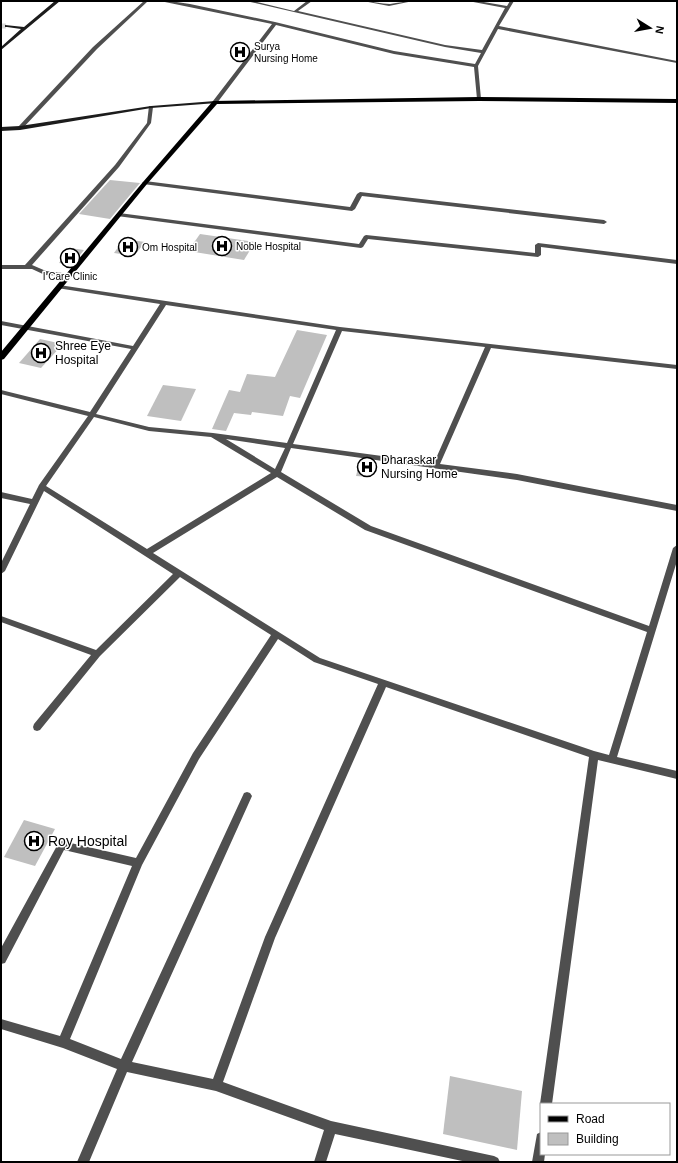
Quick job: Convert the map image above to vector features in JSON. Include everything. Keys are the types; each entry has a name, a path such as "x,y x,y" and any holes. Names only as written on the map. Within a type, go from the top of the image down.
{"main road":[{"path":"1,357 145,183 215,102 479,99 677,101"}],"street":[{"path":"1,49 58,1"},
{"path":"20,128 95,48 146,1"},
{"path":"162,1 185,4 275,23 384,50 476,66"},
{"path":"248,1 445,46 483,52"},
{"path":"295,12 310,1"},
{"path":"365,1 388,5 411,1"},
{"path":"470,1 508,7"},
{"path":"479,99 476,66 496,27 512,1"},
{"path":"1,129 20,128 151,107 215,102 275,23"},
{"path":"7,26 25,28"},
{"path":"496,27 677,62"},
{"path":"27,267 117,166 149,123 151,107"},
{"path":"145,183 352,209 360,194 604,222"},
{"path":"119,215 361,246 366,238 538,256 538,245 677,262"},
{"path":"1,267 27,267 38,269 45,273 68,275"},
{"path":"59,287 340,329 677,367"},
{"path":"1,571 42,487 92,415 164,303"},
{"path":"1,323 135,348"},
{"path":"147,553 277,473 340,329"},
{"path":"436,466 489,346"},
{"path":"1,392 149,429 213,435 517,477 677,508"},
{"path":"213,435 368,528 652,630"},
{"path":"42,487 317,660 594,755 677,775"},
{"path":"1,495 35,502"},
{"path":"612,759 677,548"},
{"path":"37,728 97,654 179,573"},
{"path":"1,619 97,654"},
{"path":"62,1042 138,863 196,756 276,635"},
{"path":"216,1085 270,937 383,683"},
{"path":"546,1103 594,755"},
{"path":"83,1162 124,1066 247,796"},
{"path":"1,959 62,845 138,863"},
{"path":"1,1024 62,1042 124,1066 216,1085 331,1127 494,1162"},
{"path":"320,1162 331,1127"},
{"path":"538,1162 540,1146"}],"building":[{"path":"110,180 140,183 110,219 79,214"},
{"path":"200,234 255,242 244,260 188,251"},
{"path":"124,239 145,242 134,256 114,253"},
{"path":"70,248 84,250 72,265 59,263"},
{"path":"297,330 327,335 300,398 290,396 283,416 252,412 251,415 234,413 226,431 212,429 229,390 240,392 247,374 275,377"},
{"path":"40,339 63,344 41,368 19,363"},
{"path":"163,385 196,389 181,421 147,416"},
{"path":"360,460 372,462 369,477 356,476"},
{"path":"24,820 55,829 35,866 4,857"},
{"path":"450,1076 522,1091 517,1150 443,1134"}],"tunnel":[{"path":"1,26 7,26"}],"place":[{"name":"Surya Nursing Home","path":"240,52"},
{"name":"Noble Hospital","path":"222,246"},
{"name":"Om Hospital","path":"128,247"},
{"name":"I Care Clinic","path":"70,258"},
{"name":"Shree Eye Hospital","path":"41,353"},
{"name":"Dharaskar Nursing Home","path":"367,467"},
{"name":"Roy Hospital","path":"34,841"}]}
